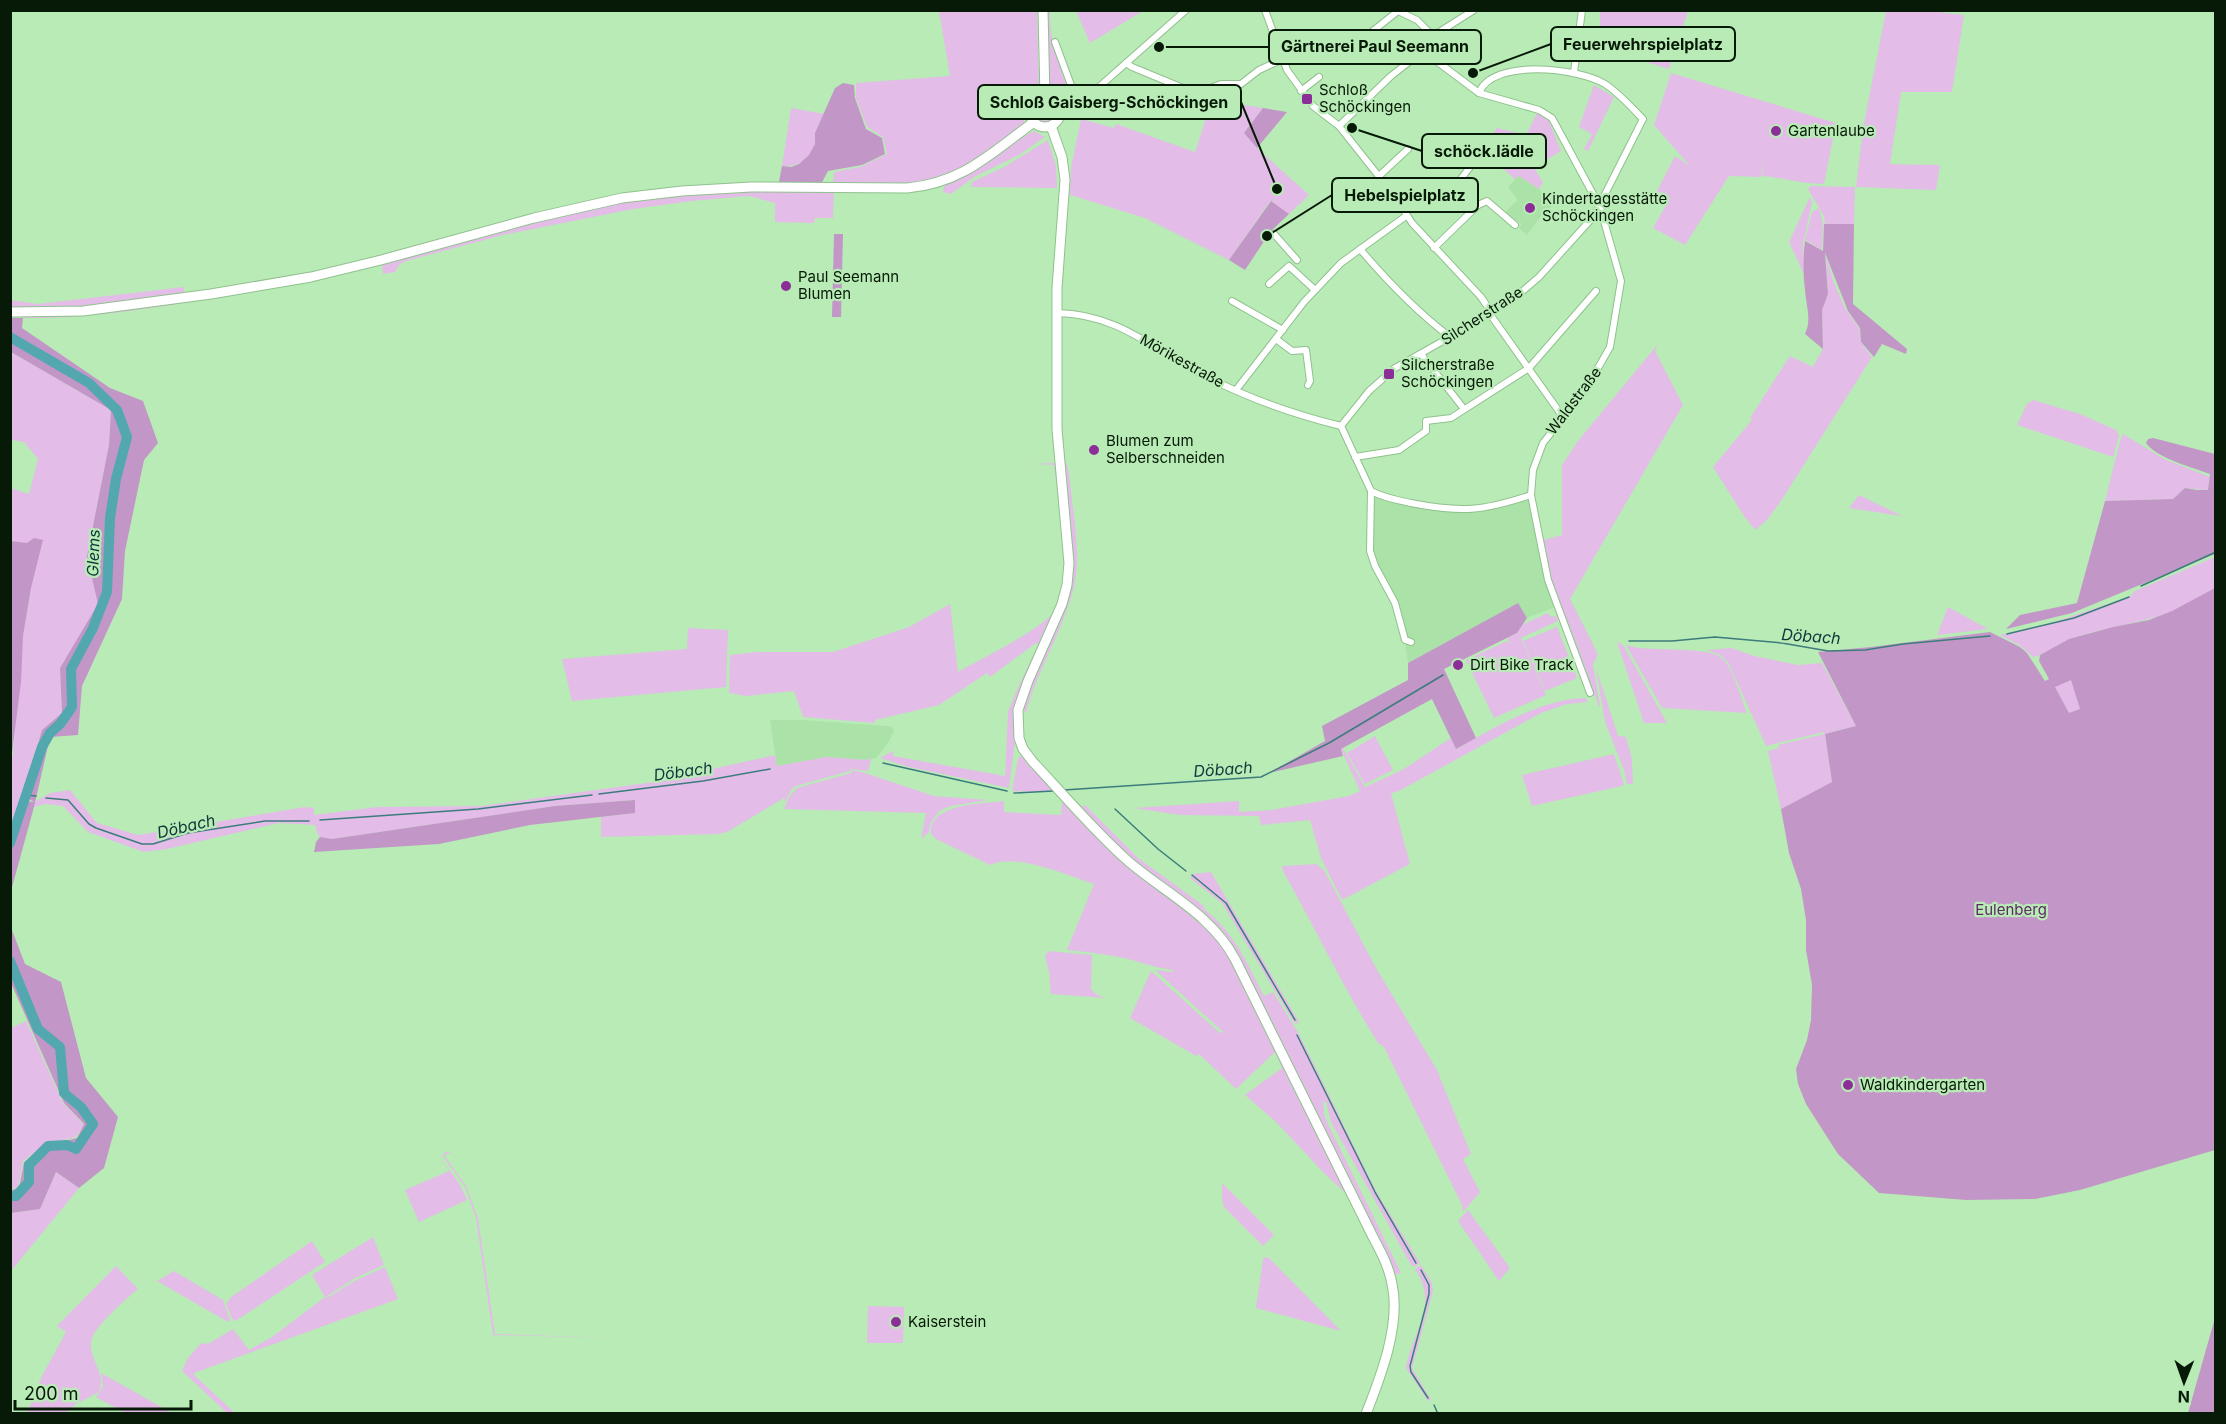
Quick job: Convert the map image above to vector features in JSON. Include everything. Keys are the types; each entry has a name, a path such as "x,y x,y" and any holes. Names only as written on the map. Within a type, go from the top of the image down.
{"main road":[{"path":"1043,10 1045,98"},
{"path":"1045,98 1055,101 1060,110 1058,119 1051,126 1041,127 1034,122 1030,114 1032,105 1038,99 1045,98"},
{"path":"10,312 83,311 277,283 381,260 534,218 622,198 682,191 752,187 907,188 925,186 950,179 971,169 1034,122"},
{"path":"1051,126 1062,157 1065,180 1057,288 1057,429 1069,555 1068,577 1062,604 1022,696 1017,720 1018,734 1023,749 1123,856 1209,924 1226,943 1391,1277 1395,1308 1392,1329 1382,1369 1366,1413"}],"street":[{"path":"1060,110 1078,104 1186,10"},
{"path":"1265,10 1287,70 1301,91 1313,106 1340,126 1402,207 1406,216 1481,297 1563,417"},
{"path":"1340,126 1391,76 1423,51 1433,36 1474,10"},
{"path":"1479,93 1481,87 1504,73 1539,70 1574,72 1582,10"},
{"path":"1359,42 1397,11 1417,20 1433,36"},
{"path":"1055,42 1078,104"},
{"name":"Waldstraße","path":"1423,51 1479,93 1539,110 1552,118 1600,207 1621,281 1610,347 1586,389 1543,443 1533,470 1531,495 1548,580 1590,693"},
{"path":"1126,63 1184,88 1200,92 1221,84 1241,84 1259,70 1283,59"},
{"name":"Silcherstraße","path":"1341,426 1369,391 1395,368 1492,314 1518,295 1539,277 1600,207 1643,119 1605,84 1574,72"},
{"path":"1301,91 1319,77"},
{"path":"1379,176 1408,149"},
{"path":"1470,167 1460,180 1478,205"},
{"path":"1434,248 1478,205 1487,201 1515,225"},
{"path":"1236,390 1315,290 1341,263 1406,216"},
{"path":"1269,284 1298,259 1274,234"},
{"path":"1360,249 1390,285 1450,337"},
{"path":"1289,266 1315,290"},
{"path":"1355,457 1399,450 1426,431 1426,421 1451,418 1529,368 1596,291"},
{"path":"1232,301 1283,330"},
{"name":"Mörikestraße","path":"1057,313 1089,316 1120,327 1204,376 1236,390 1341,426"},
{"path":"1276,339 1292,351 1306,350 1310,381 1308,386"},
{"path":"1421,354 1464,409"},
{"path":"1341,426 1371,491 1370,551 1375,566 1395,603 1405,640 1411,642"},
{"path":"1371,491 1391,499 1464,511 1484,509 1531,495"}],"shaded area":[{"path":"1076,10 1143,11 1090,43"},
{"path":"939,11 1037,11 1039,92 1032,99 1022,98 1017,105 1025,110 1024,123 1002,142 966,167 940,179 903,186 833,184 834,172 860,167 887,154 883,137 867,127 856,98 856,83 950,76"},
{"path":"1046,11 1050,11 1054,44 1071,98 1061,97 1049,87"},
{"path":"1600,11 1688,11 1669,69 1600,48"},
{"path":"1886,11 1929,11 1964,15 1952,92 1901,92 1890,164 1940,165 1936,190 1856,187 1863,128"},
{"path":"1671,73 1836,123 1824,184 1762,176 1764,159 1761,177 1729,176 1685,245 1653,228 1670,198 1657,191 1675,156 1689,165 1654,125"},
{"path":"1594,85 1614,97 1588,151 1584,149 1592,134 1579,127"},
{"path":"1212,100 1263,108 1245,133 1257,148 1309,195 1289,214 1270,201 1229,260 1145,218 1070,195 1071,168 1081,119 1114,128 1116,124 1195,152"},
{"path":"1045,101 1053,104 1056,112 1053,120 1045,123 1037,120 1034,112 1037,104"},
{"path":"791,108 825,114 816,131 815,145 811,155 798,164 782,166"},
{"path":"1537,113 1549,121 1561,151 1534,168 1543,182 1539,189 1519,176 1515,179 1493,160 1461,151 1463,143 1492,135 1497,128 1526,135"},
{"path":"1034,131 1045,137 1019,155 974,177 951,194 943,192 944,186 974,171"},
{"path":"1048,140 1056,166 1057,188 971,187 972,182 1006,166"},
{"name":"Kindertagesstätte Schöckingen","path":"1519,175 1544,193 1554,204 1527,235 1519,228 1522,224 1505,212 1518,200 1508,187"},
{"path":"1811,186 1855,187 1854,224 1825,224 1824,216 1808,189"},
{"path":"834,188 833,218 815,218 814,223 775,222 775,203 749,196 691,201 633,209 503,235 406,261 400,264 395,272 383,274 382,265 280,287 158,307 81,316 23,318 23,313 59,312 268,284 534,218 682,191"},
{"path":"1810,197 1812,203 1803,244 1804,274 1789,242"},
{"path":"1819,208 1823,224 1822,250 1805,240 1812,212"},
{"path":"1826,256 1845,308 1859,328 1861,343 1872,357 1781,501 1767,520 1755,530 1713,467 1752,420 1750,418 1790,356 1813,367 1823,349 1822,310 1828,294"},
{"path":"184,287 184,294 85,307 11,311 10,300 38,304"},
{"path":"1658,344 1655,351 1683,405 1570,599 1598,654 1593,665 1599,707 1570,627 1548,580 1540,541 1562,535 1562,465 1578,441"},
{"path":"11,352 111,410 109,445 87,556 99,604 60,668 62,713 42,730 11,826 11,761 23,636 31,588 27,544 11,541 11,488 29,494 38,459 24,442 11,440"},
{"path":"2033,400 2080,414 2116,430 2119,436 2113,457 2017,425 2027,404"},
{"path":"2123,434 2164,459 2210,477 2208,490 2185,488 2173,499 2105,501"},
{"path":"1062,462 1066,462 1069,472 1076,530 1076,574 1064,619 1026,712 1018,710 1067,585"},
{"path":"1035,464 1056,464 1066,555 1063,589 1059,598 1062,584 1063,542 1054,465"},
{"path":"1371,491 1382,497 1464,511 1531,495 1558,606 1527,618 1518,603 1408,663 1405,640 1395,603 1372,557"},
{"path":"1859,495 1902,516 1849,508"},
{"path":"2215,557 2215,590 2199,600 2164,615 2089,633 2033,657 2021,646 2000,635 2048,624 2129,597 2135,591"},
{"path":"950,604 958,672 1034,629 1052,614 1055,608 1022,688 1009,788 909,767 880,758 893,751 893,756 1005,776 1008,712 1038,645 1036,643 990,677 987,673 939,705 875,720 875,723 803,717 794,691 746,696 729,693 730,655 757,652 833,652 909,627"},
{"path":"1948,607 1988,629 1937,635"},
{"path":"1548,613 1551,617 1556,616 1558,621 1521,638 1546,695 1494,718 1466,660 1507,641 1511,644 1507,638 1517,633 1522,625"},
{"path":"1557,627 1577,678 1545,691 1523,641"},
{"path":"688,628 728,630 726,687 572,701 562,659 687,649"},
{"path":"1617,642 1623,645 1667,723 1644,723"},
{"path":"1626,645 1650,649 1694,650 1717,656 1725,661 1731,672 1747,713 1662,708"},
{"path":"1732,648 1754,656 1798,665 1822,663 1856,726 1825,734 1832,782 1781,809 1768,751 1779,748 1778,745 1824,734 1824,732 1766,746 1728,662 1720,655 1707,650"},
{"path":"1596,668 1618,736 1626,737 1632,759 1633,784 1627,784 1624,770 1605,722"},
{"path":"2070,671 2080,709 2069,714 2055,687"},
{"path":"1585,698 1588,702 1567,704 1541,713 1399,791 1391,793 1410,864 1342,900 1321,858 1310,820 1261,825 1259,816 1180,815 1134,808 1239,801 1239,812 1271,810 1349,796 1360,791 1341,749 1343,748 1365,787 1404,769 1451,738 1456,749 1535,709"},
{"path":"770,720 887,726 892,727 894,731 876,758 867,760 826,757 777,766"},
{"path":"1375,736 1393,770 1365,784 1347,753"},
{"path":"1614,754 1624,784 1622,786 1532,806 1522,775"},
{"path":"775,755 777,766 826,757 866,760 870,758 871,760 868,771 850,769 850,771 796,786 791,790 785,802 784,798 727,832 718,834 601,837 601,817 635,813 634,800 555,806 332,839 324,839 318,835 315,825 279,823 167,849 144,852 88,832 63,806 45,804 34,807 35,802 50,793 70,790 97,823 138,835 305,807 314,808 314,815 377,807 481,806 661,781 660,777 703,771"},
{"path":"1020,756 1025,758 1055,790 1012,791"},
{"path":"852,770 934,796 988,800 951,806 939,811 931,823 929,832 921,839 926,813 784,809 789,797 797,788 851,773"},
{"path":"1004,801 1004,812 1061,815 1062,801 1066,801 1202,921 1224,944 1296,1086 1288,1083 1298,1090 1351,1198 1276,1122 1245,1095 1282,1068 1275,1052 1236,1089 1199,1054 1196,1056 1130,1018 1151,971 1220,1033 1223,1032 1155,970 1173,972 1173,970 1128,959 1067,950 1094,884 1027,863 1013,861 990,865 936,839 931,834 938,816 947,811 958,807"},
{"path":"1085,805 1138,858 1204,906 1203,908 1224,928 1239,948 1264,996 1273,992 1299,1034 1376,1191 1420,1263 1413,1267 1411,1265 1331,1122 1326,1102 1323,1101 1328,1124 1401,1273 1393,1275 1310,1105 1305,1087 1298,1080 1233,948 1125,854 1081,809"},
{"path":"1316,864 1324,870 1376,968 1437,1070 1471,1154 1463,1159 1480,1192 1463,1212 1462,1205 1384,1047 1378,1043 1353,1001 1282,866"},
{"path":"1211,872 1299,1022 1296,1024 1222,903 1190,878 1193,874"},
{"path":"1048,951 1092,955 1091,989 1105,998 1051,994 1045,956"},
{"path":"26,1021 63,1103 84,1125 76,1137 46,1144 23,1161 18,1187 11,1189 11,1028"},
{"path":"451,1152 444,1155 466,1186 478,1218 495,1334 616,1338 493,1335 476,1218 465,1187 442,1155"},
{"path":"439,1156 459,1183 467,1200 419,1222 405,1190 449,1171"},
{"path":"56,1172 79,1188 11,1271 11,1213 40,1209"},
{"path":"1222,1183 1274,1235 1263,1246 1224,1207"},
{"path":"1468,1210 1510,1268 1499,1281 1458,1221"},
{"path":"373,1237 384,1265 355,1278 326,1297 385,1267 398,1299 194,1373 235,1413 227,1413 182,1371 188,1358 201,1343 208,1344 233,1329 249,1350 272,1337 325,1297 312,1275"},
{"path":"312,1241 325,1262 237,1320 232,1319 226,1304 231,1297"},
{"path":"1265,1257 1269,1258 1341,1331 1256,1308"},
{"path":"1421,1265 1432,1283 1433,1291 1412,1368 1431,1400 1428,1401 1406,1368 1425,1307 1422,1282 1415,1269"},
{"path":"116,1266 138,1289 111,1314 93,1336 91,1348 101,1379 99,1392 76,1404 66,1413 27,1413 42,1376 66,1332 57,1326"},
{"path":"174,1271 223,1300 230,1320 228,1322 157,1281"},
{"name":"Kaiserstein","path":"868,1306 904,1307 903,1343 867,1343"},
{"path":"101,1373 172,1413 125,1413 96,1397 103,1387"}],"green space":[{"path":"843,83 854,85 855,98 866,129 882,138 885,154 862,165 828,171 819,188 778,187 782,166 791,167 799,164 809,155 815,144 815,133 835,88"},
{"path":"1263,108 1287,112 1257,148 1244,133"},
{"path":"1271,201 1289,214 1271,231 1245,270 1229,260"},
{"path":"1824,224 1854,224 1853,304 1907,349 1906,354 1882,344 1874,357 1861,342 1860,328 1848,311 1825,253 1828,294 1822,310 1823,349 1805,334 1808,318 1804,284 1805,241 1823,251"},
{"path":"834,234 843,234 841,317 832,317"},
{"path":"11,318 23,318 22,328 110,388 143,401 158,443 144,460 125,551 122,599 82,686 78,735 50,737 34,807 11,891 11,826 22,796 27,801 34,802 23,795 42,730 62,713 60,668 98,604 87,556 109,445 111,410 11,352"},
{"path":"2153,438 2215,454 2215,554 2072,613 2006,629 2020,615 2077,603 2105,501 2173,499 2185,488 2208,490 2210,474 2157,453 2146,443 2148,439"},
{"path":"34,538 43,540 31,588 23,636 21,682 11,761 11,541 27,543"},
{"name":"Eulenberg","path":"2215,588 2215,1150 2080,1190 2035,1199 1966,1200 1879,1193 1838,1154 1806,1104 1798,1084 1796,1069 1807,1040 1811,1020 1812,985 1806,950 1806,920 1801,889 1789,853 1781,809 1832,782 1825,734 1856,726 1818,652 1990,632 2027,653 2045,681 2049,679 2039,661 2040,655 2069,639 2149,620 2172,611","holes":["2071,680 2080,709 2069,713 2055,687"]},
{"path":"1518,603 1527,618 1517,633 1444,669 1476,738 1456,749 1432,699 1341,749 1343,756 1269,773 1325,741 1322,726 1408,680 1408,663"},
{"path":"635,800 635,813 530,825 439,844 314,852 316,842 320,837 332,839 555,806"},
{"path":"10,925 25,964 61,982 86,1078 118,1117 104,1168 79,1188 56,1172 40,1209 11,1213 11,1190 19,1188 24,1162 47,1145 77,1138 84,1124 64,1103 11,983"},
{"path":"2215,1318 2215,1413 2188,1413"}],"waterway":[{"name":"Glems","path":"10,337 89,383 117,410 127,437 116,479 110,518 107,592 93,628 71,669 72,707 60,724 50,733 42,747 10,843"},
{"name":"Döbach","path":"2141,586 2216,552"},
{"name":"Döbach","path":"2007,634 2074,618 2129,597"},
{"name":"Döbach","path":"1629,641 1672,641 1715,637 1782,643 1828,651 1865,650 1990,636"},
{"name":"Döbach","path":"1064,790 1261,777 1329,743 1443,675"},
{"name":"Döbach","path":"883,763 1007,791"},
{"name":"Döbach","path":"599,794 703,781 770,769"},
{"name":"Döbach","path":"1014,793 1053,791"},
{"name":"Döbach","path":"26,795 36,796"},
{"name":"Döbach","path":"320,820 478,809 592,795"},
{"name":"Döbach","path":"46,798 68,800 89,824 142,844 153,844 188,833 265,821 309,821"},
{"path":"1115,809 1158,849 1186,871"},
{"path":"1192,875 1226,903 1295,1020"},
{"name":"Glems","path":"10,961 38,1029 60,1047 64,1093 81,1107 93,1124 76,1149 67,1145 48,1146 29,1165 29,1182 16,1196 10,1196"},
{"path":"1297,1035 1375,1192 1416,1263"},
{"path":"1421,1270 1429,1285 1429,1294 1410,1366 1411,1372 1428,1398"},
{"path":"1434,1405 1438,1414"}],"place":[{"name":"Gärtnerei Paul Seemann","path":"1159,47"},
{"name":"Feuerwehrspielplatz","path":"1473,73"},
{"name":"Schloß Schöckingen","path":"1307,99"},
{"name":"schöck.lädle","path":"1352,128"},
{"name":"Gartenlaube","path":"1776,131"},
{"name":"Schloß Gaisberg-Schöckingen","path":"1277,189"},
{"name":"Kindertagesstätte Schöckingen","path":"1530,208"},
{"name":"Hebelspielplatz","path":"1267,236"},
{"name":"Paul Seemann Blumen","path":"786,286"},
{"name":"Silcherstraße Schöckingen","path":"1389,374"},
{"name":"Blumen zum Selberschneiden","path":"1094,450"},
{"name":"Dirt Bike Track","path":"1458,665"},
{"name":"Waldkindergarten","path":"1848,1085"},
{"name":"Kaiserstein","path":"896,1322"}]}
